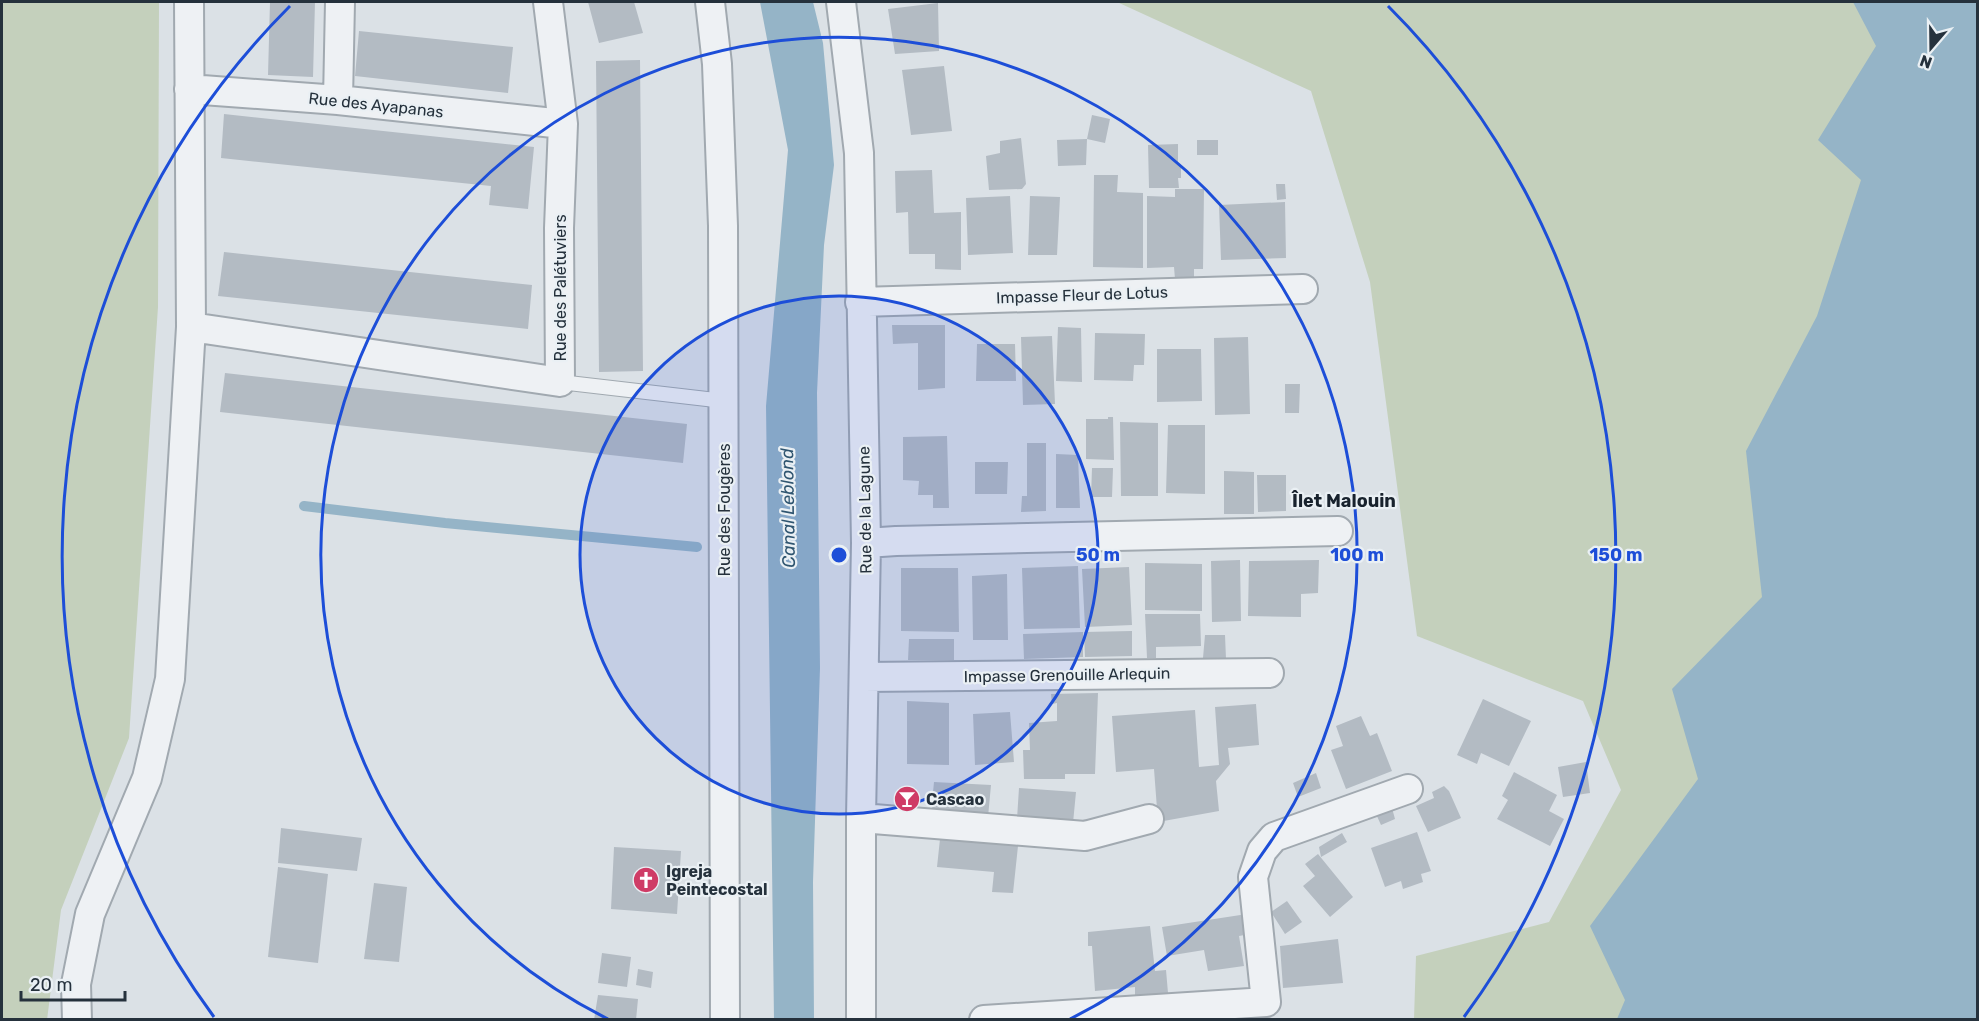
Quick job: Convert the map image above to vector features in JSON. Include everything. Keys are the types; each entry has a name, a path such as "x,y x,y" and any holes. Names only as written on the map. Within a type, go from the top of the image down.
{"street":[{"path":"77,1020 76,984 90,914 147,778 170,679 191,327 189,2"},
{"path":"338,100 340,2"},
{"name":"Rue des Palétuviers","path":"191,327 560,382 563,124 548,2"},
{"name":"Rue des Fougères","path":"710,2 717,64 721,140 724,401 725,1020"},
{"name":"Rue de la Lagune","path":"841,2 859,153 866,543 861,818 861,1020"},
{"name":"Rue des Ayapanas","path":"189,89 338,100 563,124"},
{"name":"Impasse Fleur de Lotus","path":"860,302 1303,289"},
{"path":"866,543 1338,531"},
{"name":"Impasse Grenouille Arlequin","path":"864,677 1269,673"},
{"path":"984,1020 1267,1011 1253,877 1262,851 1274,837 1408,789"},
{"path":"861,818 1085,836 1149,819"}],"lane":[{"path":"560,382 724,401"}],"green space":[{"path":"2,2 159,2 158,307 129,738 61,910 47,1020 2,1019"},
{"path":"1117,2 1977,2 1977,1019 1414,1019 1416,956 1549,922 1621,790 1583,701 1417,636 1370,282 1311,91"}],"water":[{"name":"Canal Leblond","path":"760,2 813,2 823,43 834,165 824,245 817,393 820,668 813,882 814,1019 774,1019 766,406 788,150"},
{"path":"1853,2 1977,2 1977,1019 1617,1019 1625,1000 1590,926 1698,779 1672,689 1762,597 1746,451 1817,316 1861,180 1818,140 1876,46"}],"building":[{"path":"270,2 315,2 313,77 268,75"},
{"path":"588,2 634,2 643,33 599,43"},
{"path":"938,3 939,51 895,54 888,9"},
{"path":"359,31 513,47 508,93 355,76"},
{"path":"640,60 643,371 599,372 596,61"},
{"path":"944,66 952,131 911,135 902,70"},
{"path":"224,114 534,147 528,209 489,205 491,186 221,158"},
{"path":"1092,115 1110,119 1105,143 1087,139"},
{"path":"1021,138 1026,184 1022,189 989,190 986,156 1000,153 1000,141"},
{"path":"1087,139 1086,165 1058,166 1057,140"},
{"path":"1197,140 1218,140 1218,155 1197,155"},
{"path":"1178,144 1178,162 1181,165 1181,178 1178,178 1179,188 1149,188 1148,145"},
{"path":"932,170 934,213 961,212 961,270 935,269 935,254 909,254 908,212 896,213 895,171"},
{"path":"1094,175 1118,175 1117,192 1143,193 1143,268 1093,267"},
{"path":"1276,184 1285,184 1286,199 1277,200"},
{"path":"1175,189 1204,189 1203,269 1194,269 1194,278 1175,279 1174,267 1147,268 1147,196 1175,197"},
{"path":"1010,196 1013,253 968,255 966,198"},
{"path":"1030,196 1060,197 1057,255 1028,255"},
{"path":"1285,202 1286,258 1221,260 1219,205"},
{"path":"224,252 532,285 528,329 218,296"},
{"path":"892,325 945,325 945,388 918,390 918,343 893,344"},
{"path":"1058,327 1081,328 1082,382 1056,381"},
{"path":"1095,333 1145,334 1144,365 1134,365 1133,381 1094,380"},
{"path":"1052,336 1055,404 1023,405 1021,337"},
{"path":"1248,337 1250,414 1215,415 1214,338"},
{"path":"977,344 1015,344 1016,381 976,381"},
{"path":"1157,349 1201,349 1202,401 1157,402"},
{"path":"225,373 687,424 683,463 220,412"},
{"path":"1285,384 1300,384 1299,413 1285,413"},
{"path":"1108,417 1113,417 1114,460 1086,459 1086,419 1108,419"},
{"path":"1120,422 1158,423 1158,496 1121,496"},
{"path":"1168,425 1205,425 1205,494 1166,493"},
{"path":"947,436 949,508 933,508 933,495 918,495 919,481 903,480 903,437"},
{"path":"1027,443 1046,443 1046,511 1021,512 1022,496 1027,496"},
{"path":"1056,454 1078,455 1080,508 1056,508"},
{"path":"975,462 1008,462 1007,494 975,494"},
{"path":"1092,468 1113,468 1112,497 1091,497"},
{"path":"1224,471 1254,472 1254,514 1224,514"},
{"path":"1257,475 1286,475 1286,511 1258,512"},
{"path":"1240,560 1241,621 1212,622 1211,561"},
{"path":"1319,560 1318,593 1301,594 1301,617 1248,616 1249,561"},
{"path":"1145,563 1202,564 1202,611 1145,610"},
{"path":"1078,566 1080,628 1024,629 1022,568"},
{"path":"1129,567 1132,625 1085,627 1082,569"},
{"path":"901,568 958,568 959,632 901,631"},
{"path":"1007,574 1008,640 973,640 972,576"},
{"path":"1145,614 1200,614 1201,646 1156,647 1156,658 1147,658"},
{"path":"1132,631 1132,656 1085,657 1084,632"},
{"path":"1083,632 1083,657 1024,659 1023,634"},
{"path":"1205,635 1225,635 1226,659 1203,658"},
{"path":"909,639 954,639 954,660 908,660"},
{"path":"1098,693 1095,774 1065,774 1065,779 1024,779 1023,750 1030,750 1029,723 1057,721 1057,703 1052,704 1051,694"},
{"path":"1483,699 1531,721 1509,766 1481,753 1477,764 1457,755"},
{"path":"907,701 949,703 949,765 907,764"},
{"path":"1256,704 1259,745 1228,748 1230,764 1216,781 1219,811 1158,822 1154,769 1116,772 1112,716 1195,710 1199,767 1219,765 1215,707"},
{"path":"1010,712 1014,762 975,765 973,714"},
{"path":"1361,716 1370,736 1377,733 1392,771 1346,789 1331,750 1343,746 1336,726"},
{"path":"1586,762 1590,793 1563,797 1558,767"},
{"path":"1514,772 1557,795 1549,811 1564,819 1550,846 1497,819 1508,800 1502,796"},
{"path":"1316,773 1321,788 1298,797 1293,783"},
{"path":"934,782 991,785 988,817 931,813"},
{"path":"1444,786 1449,791 1461,818 1428,832 1416,806 1434,798 1432,792"},
{"path":"1019,788 1076,792 1073,823 1017,819"},
{"path":"1392,808 1395,819 1381,825 1376,814"},
{"path":"281,828 362,838 357,871 278,863"},
{"path":"1417,832 1431,871 1421,874 1423,882 1403,889 1401,881 1385,887 1371,848"},
{"path":"1342,833 1347,842 1321,857 1319,847"},
{"path":"940,839 1018,846 1013,893 992,892 994,872 937,867"},
{"name":"Igreja Peintecostal","path":"614,847 681,851 677,914 611,909"},
{"path":"1318,854 1353,897 1330,917 1303,886 1315,876 1305,864"},
{"path":"278,867 328,874 318,963 268,957"},
{"path":"374,883 407,887 399,962 364,959"},
{"path":"1287,901 1302,922 1285,934 1271,912"},
{"path":"1247,914 1250,934 1239,936 1244,966 1208,971 1204,950 1167,956 1162,927"},
{"path":"1150,926 1155,971 1166,970 1168,993 1135,996 1135,987 1095,991 1092,946 1088,946 1088,932"},
{"path":"1338,939 1343,983 1283,988 1280,946"},
{"path":"602,953 631,957 627,987 598,983"},
{"path":"638,969 653,972 651,988 636,985"},
{"path":"598,995 638,999 636,1020 594,1020"}],"waterway":[{"path":"304,506 445,523 697,547"}],"place":[{"name":"Cascao","path":"907,799"},
{"name":"Igreja Peintecostal","path":"646,880"}],"district":[{"name":"Îlet Malouin","path":"1344,501"}]}
